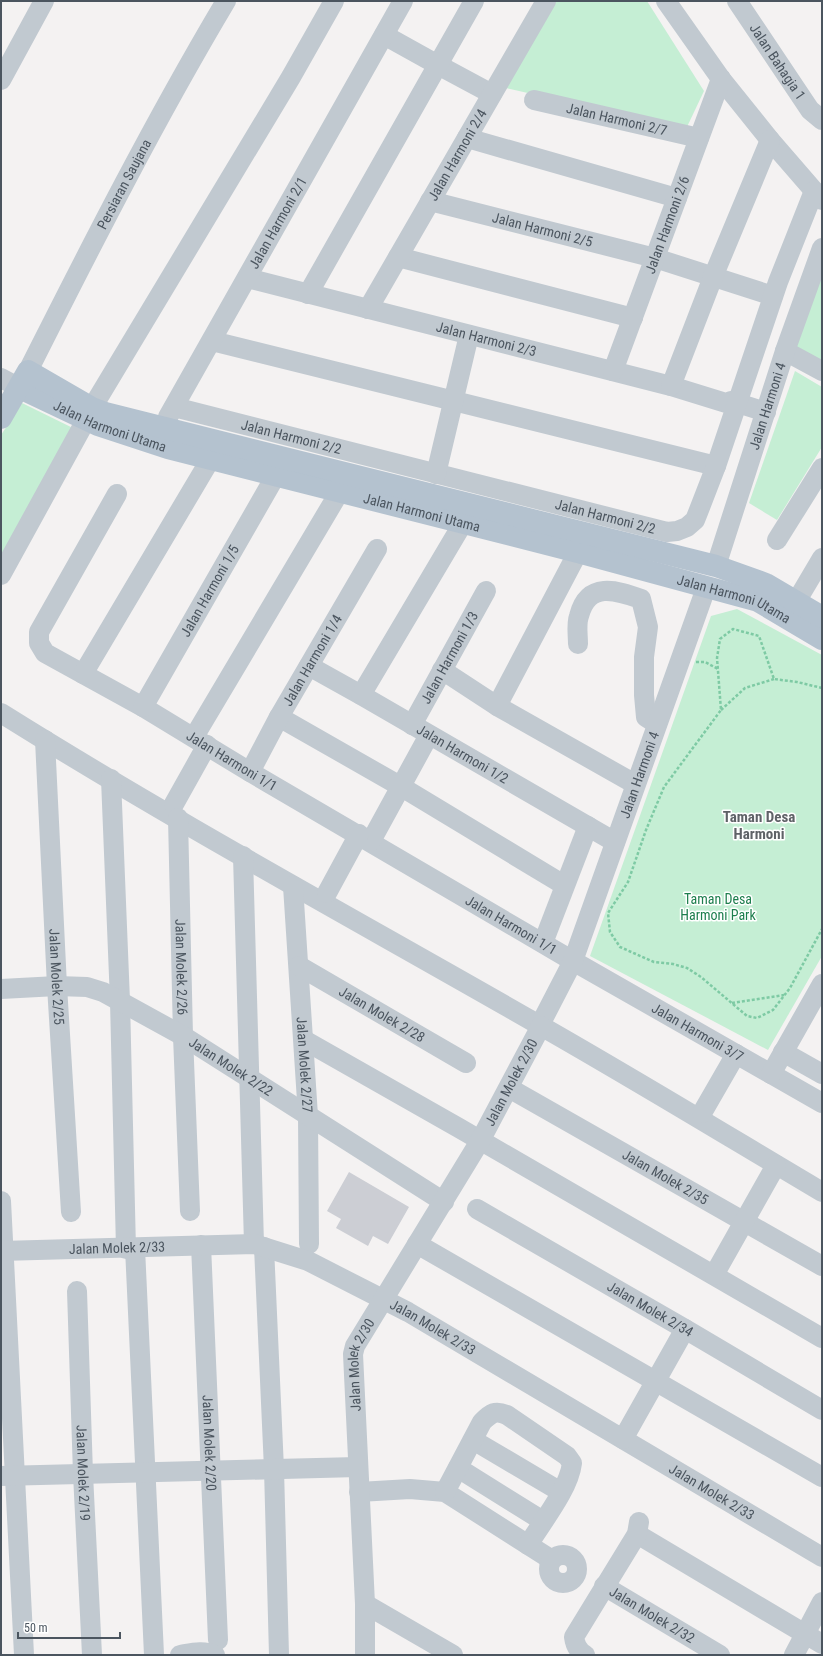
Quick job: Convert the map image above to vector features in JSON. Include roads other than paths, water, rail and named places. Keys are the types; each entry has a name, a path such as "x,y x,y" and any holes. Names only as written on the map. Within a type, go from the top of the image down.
{"main road":[{"name":"Jalan Harmoni Utama","path":"16,379 89,414 157,436 716,566 766,584 822,617"},
{"path":"1,418 16,379"},
{"name":"Jalan Harmoni Utama","path":"157,436 210,460 340,491 578,552 758,601 822,639"}],"street":[{"path":"1,80 44,1"},
{"name":"Persiaran Saujana","path":"16,379 191,60 226,1"},
{"path":"1,574 89,414 287,84 334,1"},
{"name":"Jalan Harmoni 2/1","path":"157,436 403,1"},
{"path":"308,294 474,1"},
{"name":"Jalan Harmoni 2/4","path":"368,309 546,1"},
{"path":"666,1 721,79 770,140 818,195"},
{"name":"Jalan Bahagia 1","path":"737,1 810,110 822,120"},
{"path":"384,35 438,66 492,94"},
{"name":"Jalan Harmoni 2/6","path":"613,371 721,79"},
{"name":"Jalan Harmoni 2/7","path":"534,100 699,138"},
{"path":"467,138 677,198"},
{"path":"672,386 713,277 770,140"},
{"name":"Jalan Harmoni 2/2","path":"174,407 667,532 677,531 687,527 695,520 716,466 732,405 773,296 818,195"},
{"name":"Jalan Harmoni 2/5","path":"430,201 655,258 773,296"},
{"name":"Jalan Harmoni 4","path":"716,566 786,351 822,248"},
{"path":"398,256 633,318"},
{"name":"Jalan Harmoni 2/3","path":"246,278 672,386 765,416"},
{"path":"436,474 469,334"},
{"path":"212,341 716,466"},
{"path":"786,351 822,371"},
{"path":"83,674 210,460"},
{"path":"777,540 822,468"},
{"name":"Jalan Harmoni 1/5","path":"143,707 276,476"},
{"path":"176,811 200,741 340,491"},
{"name":"Jalan Harmoni 1/1","path":"117,494 39,632 39,643 45,653 143,707 250,772 573,961"},
{"path":"361,695 463,523"},
{"name":"Jalan Harmoni 1/4","path":"250,772 377,549"},
{"path":"497,706 578,552"},
{"path":"796,602 822,558"},
{"name":"Jalan Harmoni 4","path":"573,961 706,588"},
{"path":"578,644 578,617 585,600 599,590 621,592 642,599 648,627 644,657 644,695 646,716 657,724"},
{"name":"Jalan Harmoni 1/3","path":"412,725 486,591"},
{"name":"Jalan Harmoni 1/2","path":"309,666 615,842"},
{"path":"442,670 497,706 635,784"},
{"path":"1,703 176,811 243,856 293,886 542,1022 702,1112 822,1182"},
{"path":"1,713 111,779 176,811 327,893 822,1192"},
{"path":"280,717 400,786 564,886"},
{"path":"327,893 400,786 429,735"},
{"name":"Jalan Molek 2/25","path":"45,740 57,986 71,1212"},
{"path":"111,779 130,1248 145,1472 154,1655"},
{"name":"Jalan Molek 2/26","path":"176,811 190,1211"},
{"path":"543,943 588,826"},
{"path":"243,856 249,1079 274,1469 279,1655"},
{"name":"Jalan Molek 2/27","path":"293,886 308,1116 309,1244"},
{"name":"Jalan Molek 2/30","path":"365,1655 365,1604 353,1354 355,1346 480,1141 509,1088 573,961"},
{"name":"Jalan Harmoni 3/7","path":"573,961 822,1103"},
{"name":"Jalan Molek 2/28","path":"299,966 466,1063"},
{"name":"Jalan Molek 2/22","path":"1,989 57,986 87,987 103,992 183,1036 444,1202"},
{"path":"771,1074 820,991"},
{"path":"304,1040 822,1338"},
{"path":"783,1052 822,1074"},
{"path":"702,1112 736,1054"},
{"name":"Jalan Molek 2/35","path":"509,1088 822,1266"},
{"path":"714,1275 776,1165"},
{"path":"1,1201 8,1476 24,1655"},
{"name":"Jalan Molek 2/34","path":"477,1209 822,1410"},
{"path":"417,1244 656,1380 822,1477"},
{"name":"Jalan Molek 2/33","path":"2,1251 200,1245 259,1245 308,1261 384,1298 822,1557"},
{"name":"Jalan Molek 2/20","path":"200,1245 211,1471 217,1648"},
{"name":"Jalan Molek 2/19","path":"77,1291 82,1474 92,1655"},
{"path":"623,1439 685,1329"},
{"path":"445,1492 482,1422 490,1414 500,1412 507,1415 567,1456 572,1463 571,1474 528,1545"},
{"path":"473,1440 561,1492"},
{"path":"8,1476 358,1467"},
{"path":"458,1468 543,1521"},
{"path":"359,1492 410,1490 445,1492 552,1560"},
{"path":"580,1650 574,1637 638,1528 822,1644"},
{"name":"Jalan Molek 2/32","path":"604,1586 720,1655"},
{"path":"794,1655 822,1602"},
{"path":"365,1604 453,1655"},
{"path":"180,1655 196,1652 209,1652 217,1648"}],"district":[{"name":"Taman Desa Harmoni","path":"759,826"}],"park label":[{"name":"Taman Desa Harmoni Park","path":"718,908"}]}
